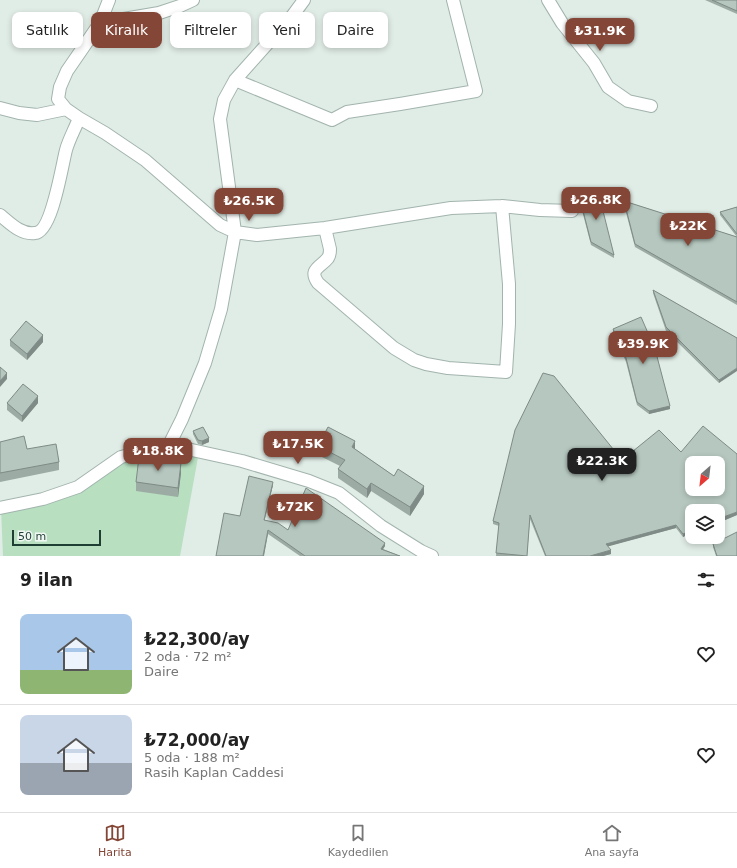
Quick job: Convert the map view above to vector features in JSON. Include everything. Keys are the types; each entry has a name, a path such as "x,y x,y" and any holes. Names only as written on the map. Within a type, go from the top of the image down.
{"street":[{"path":"104,12 109,0"},
{"path":"162,12 193,0"},
{"path":"169,445 182,419 205,363 221,309 235,232 220,119 224,100 234,80 293,15 304,0"},
{"path":"234,80 332,120 348,112 476,91 453,0"},
{"path":"548,0 562,23 594,63 608,87 628,101 650,106"},
{"path":"91,36 67,71 60,88 58,99 66,109 106,133 145,160 220,225 235,232 257,235 325,228 451,208 502,206 540,210 572,211"},
{"path":"0,108 19,113 37,115 66,109"},
{"path":"0,216 23,232 36,234 42,230 56,198 67,149 79,118"},
{"path":"325,228 330,252 328,258 317,268 315,275 318,283 394,348 414,360 437,367 506,372 509,292 502,206"},
{"path":"0,508 43,499 78,487 121,457 144,450 169,445 242,461 309,481 338,493 381,526 421,552 432,556"}],"green space":[{"path":"144,450 199,452 180,556 3,556 1,508 43,499"}],"building":[{"path":"712,0 737,0 737,11"},
{"path":"598,191 614,255 591,242 579,195"},
{"path":"624,201 737,237 737,302 635,244"},
{"path":"737,207 737,234 720,212"},
{"path":"653,290 737,338 737,368 719,380 666,327"},
{"path":"641,317 655,349 670,406 649,411 637,402 626,358 613,329"},
{"path":"26,321 43,335 27,354 10,340"},
{"path":"0,367 7,373 0,381"},
{"path":"543,373 554,376 622,460 659,430 681,452 703,426 737,454 737,512 725,516 725,504 685,504 685,533 683,534 676,525 606,544 611,550 590,556 546,556 530,515 527,556 496,553 499,523 493,521 515,430"},
{"path":"23,384 38,396 22,416 7,403"},
{"path":"203,427 209,438 202,441 198,440 193,431"},
{"path":"328,427 355,441 352,447 394,476 398,469 424,486 410,507 371,483 367,489 338,469 345,460 318,446"},
{"path":"24,436 27,449 56,444 59,462 0,473 0,442"},
{"path":"139,457 181,463 178,488 136,482"},
{"path":"249,476 273,482 264,520 278,523 288,530 306,488 385,543 381,549 400,556 305,556 268,530 263,556 216,556 224,513 240,516"},
{"path":"737,532 737,556 717,556 713,544 725,544 725,538"}]}
